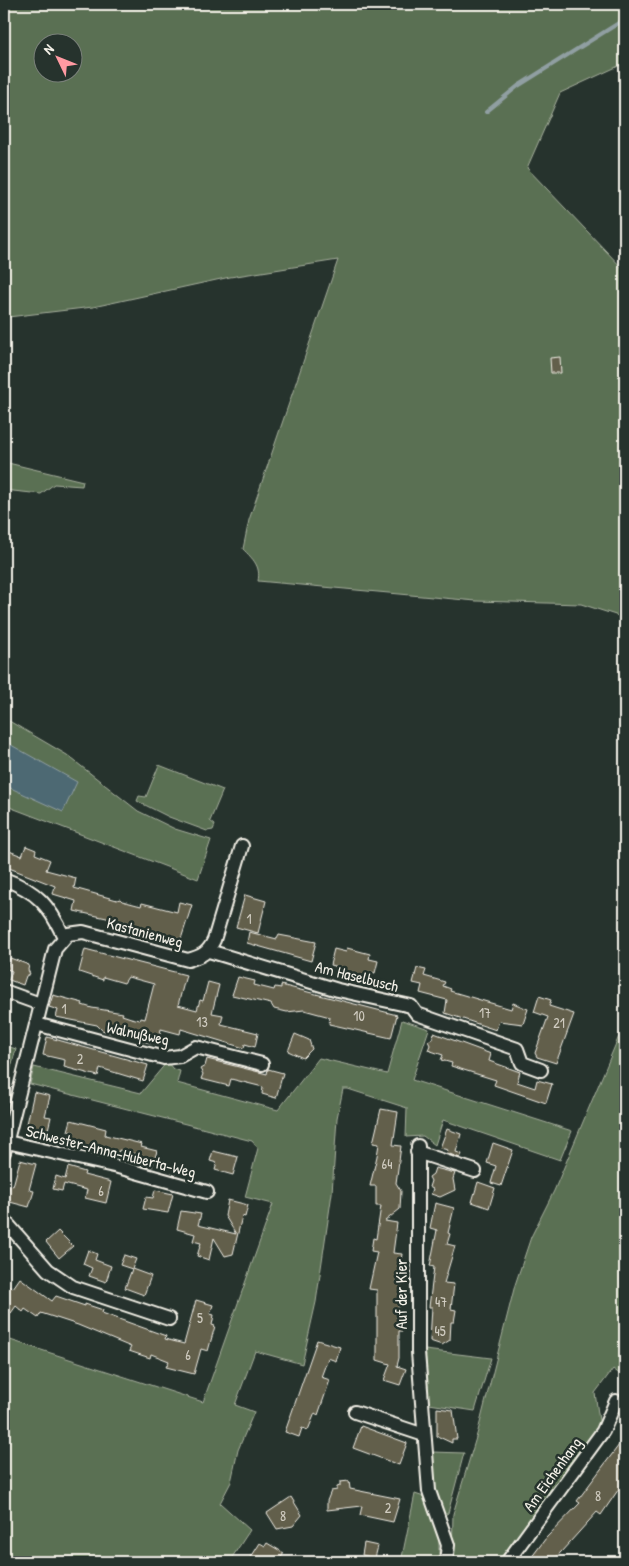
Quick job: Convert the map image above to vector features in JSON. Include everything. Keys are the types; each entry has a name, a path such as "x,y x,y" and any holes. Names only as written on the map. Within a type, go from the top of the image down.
{"street":[{"path":"209,951 242,846"},
{"path":"4,878 34,892 44,902 64,937 55,949 24,1063 5,1147"},
{"name":"Kastanienweg","path":"64,937 68,934 83,932 188,960 202,956 209,951"},
{"name":"Am Haselbusch","path":"209,951 338,990 411,1006 416,1014 517,1049 522,1063 541,1070"},
{"path":"4,992 40,1004"},
{"name":"Walnußweg","path":"36,1024 164,1058 180,1056 196,1047 262,1064"},
{"name":"Schwester-Anna-Huberta-Weg","path":"5,1147 118,1167 207,1192"},
{"name":"Auf der Kier","path":"446,1562 448,1545 429,1491 418,1352 418,1149 475,1171"},
{"path":"4,1220 48,1270 73,1287 169,1320"},
{"name":"Am Eichenhang","path":"507,1562 603,1431 616,1401"},
{"path":"355,1412 424,1435"}],"green space":[{"path":"4,4 625,4 625,63 560,93 527,168 625,271 625,618 581,604 476,601 258,581 257,567 243,549 249,520 338,260 230,277 93,307 8,317 4,314"},
{"path":"4,462 83,481 82,486 54,484 41,494 4,490"},
{"path":"4,718 67,755 138,811 175,829 211,840 198,879 4,805"},
{"path":"159,765 223,790 210,821 215,825 213,830 207,831 169,817 137,801 139,796 146,797"},
{"path":"402,1020 429,1029 412,1080 572,1131 560,1160 443,1120 435,1145 423,1136 406,1137 407,1108 343,1089 337,1118 332,1193 316,1302 302,1364 255,1351 235,1405 254,1412 238,1450 231,1482 220,1503 250,1530 229,1562 4,1562 4,1338 203,1402 273,1204 245,1197 258,1148 252,1141 30,1084 34,1067 141,1093 167,1062 173,1069 180,1071 177,1083 278,1110 319,1058 387,1074"},
{"path":"625,1022 625,1378 613,1369 595,1393 600,1427 499,1560 452,1562 453,1514 478,1431 515,1285 531,1237 554,1191"},
{"path":"4,1045 16,1049 10,1071 4,1069"},
{"path":"425,1350 491,1358 475,1411 429,1404"},
{"path":"432,1452 464,1453 448,1513 443,1516 434,1482"},
{"path":"415,1494 424,1497 439,1538 439,1562 401,1562"}],"water":[{"path":"4,741 77,782 63,812 4,785"}],"building":[{"path":"560,357 561,373 551,373 550,358"},
{"path":"26,846 36,850 35,854 50,860 46,870 76,878 74,888 141,906 142,903 177,912 179,902 192,905 181,939 135,928 136,926 130,923 74,911 76,901 53,894 55,886 4,866 4,849 22,856"},
{"path":"245,895 266,901 258,933 236,927"},
{"path":"249,932 277,939 279,935 316,942 311,961 247,943"},
{"path":"347,948 370,954 369,959 378,961 375,973 371,972 369,980 340,972 342,968 330,965 334,949 346,952"},
{"path":"85,949 186,975 178,1005 197,1010 200,1000 203,1001 208,982 219,985 212,1013 223,1015 221,1024 258,1033 255,1047 245,1044 244,1048 181,1029 180,1034 161,1029 158,1043 151,1043 142,1041 136,1037 137,1035 118,1031 111,1033 102,1030 97,1025 56,1017 58,1010 49,1007 53,995 83,1003 82,1005 92,1008 123,1013 122,1015 140,1020 141,1018 145,1019 154,984 128,977 124,983 103,977 103,980 79,972"},
{"path":"10,958 29,965 28,970 30,974 26,976 23,985 9,980 12,971 7,969"},
{"path":"417,968 426,970 424,976 445,982 443,986 451,989 450,991 511,1009 513,1003 528,1009 523,1024 499,1021 496,1030 445,1013 447,1000 420,993 422,985 413,983"},
{"path":"238,977 255,981 254,985 274,990 275,987 281,988 281,985 397,1015 391,1038 329,1024 330,1017 304,1010 287,1012 274,1009 271,1004 232,995"},
{"path":"539,996 551,1000 549,1006 574,1014 556,1063 537,1057 535,1053 548,1017 534,1012"},
{"path":"434,1033 491,1054 489,1061 520,1072 517,1082 535,1088 537,1080 552,1084 546,1103 494,1085 496,1080 451,1066 452,1063 441,1060 443,1055 428,1050 430,1045 428,1041 432,1039"},
{"path":"295,1034 309,1040 312,1049 303,1058 288,1051"},
{"path":"47,1037 148,1065 143,1081 100,1068 98,1076 64,1067 65,1060 43,1055"},
{"path":"207,1059 267,1074 268,1069 283,1073 276,1098 262,1094 263,1087 231,1079 229,1086 201,1079 203,1074 200,1069 205,1066"},
{"path":"34,1092 50,1096 45,1116 51,1117 46,1138 25,1133"},
{"path":"381,1109 398,1112 393,1145 401,1146 396,1183 401,1191 400,1209 385,1221 397,1223 393,1253 402,1254 397,1283 402,1284 397,1318 402,1318 402,1331 399,1331 399,1358 397,1366 406,1369 400,1385 384,1380 390,1364 377,1360 377,1290 369,1289 377,1252 371,1251 373,1238 376,1239 381,1206 376,1206 376,1186 370,1186 379,1144 373,1143"},
{"path":"71,1120 106,1129 105,1135 142,1144 141,1147 157,1151 152,1167 137,1163 139,1155 119,1150 117,1156 70,1146 74,1132 68,1131"},
{"path":"447,1129 461,1134 456,1152 462,1154 460,1158 447,1153 448,1150 440,1148"},
{"path":"493,1143 513,1150 501,1186 491,1183 496,1166 487,1163"},
{"path":"213,1151 238,1157 233,1175 215,1170 217,1163 210,1161"},
{"path":"20,1160 36,1164 29,1190 34,1191 29,1207 6,1201 10,1185 13,1186"},
{"path":"68,1167 85,1172 84,1175 111,1182 106,1203 85,1198 87,1190 64,1184 62,1191 53,1189 56,1176 65,1179"},
{"path":"435,1168 455,1173 453,1179 455,1190 440,1197 431,1194 433,1189 429,1187 431,1181 429,1177 433,1174"},
{"path":"478,1182 495,1188 489,1208 472,1202"},
{"path":"155,1190 173,1194 168,1213 143,1209 146,1197 153,1198"},
{"path":"228,1200 248,1205 245,1217 242,1216 233,1254 225,1256 214,1238 209,1260 197,1256 201,1243 193,1241 195,1234 177,1229 181,1211 201,1214 198,1225 236,1234 225,1216"},
{"path":"435,1203 454,1208 447,1244 455,1246 444,1283 454,1284 451,1309 456,1310 454,1322 451,1322 450,1340 442,1345 430,1341 432,1307 429,1307 434,1267 430,1266 437,1230 430,1228"},
{"path":"58,1231 73,1246 59,1258 46,1242"},
{"path":"88,1250 97,1254 95,1260 111,1266 106,1282 89,1276 92,1268 83,1264"},
{"path":"124,1255 136,1259 132,1269 120,1265"},
{"path":"132,1269 151,1276 144,1295 125,1288"},
{"path":"20,1278 52,1301 56,1296 85,1306 85,1304 103,1310 102,1313 166,1336 165,1339 184,1344 196,1300 213,1305 210,1314 214,1315 212,1325 215,1326 208,1351 201,1349 194,1374 166,1367 169,1361 151,1354 150,1358 129,1351 131,1347 78,1325 41,1313 38,1318 25,1309 23,1312 16,1306 11,1313 4,1307 4,1282 13,1288"},
{"path":"317,1340 340,1347 336,1361 328,1358 321,1377 330,1380 318,1415 315,1413 308,1430 302,1428 299,1437 285,1432"},
{"path":"437,1408 453,1410 457,1439 452,1439 452,1443 437,1436"},
{"path":"361,1426 407,1443 399,1465 353,1448"},
{"path":"625,1437 625,1480 601,1515 597,1512 552,1562 528,1562 546,1538 580,1503 577,1501"},
{"path":"349,1481 350,1489 400,1499 393,1522 360,1515 362,1506 327,1510 327,1501 331,1491 337,1490 340,1482"},
{"path":"291,1497 302,1515 293,1526 277,1529 267,1513"},
{"path":"260,1543 265,1546 267,1543 284,1553 278,1562 248,1562"},
{"path":"364,1543 378,1546 375,1558 362,1555"}],"waterway":[{"path":"486,112 518,86 625,19"}]}
